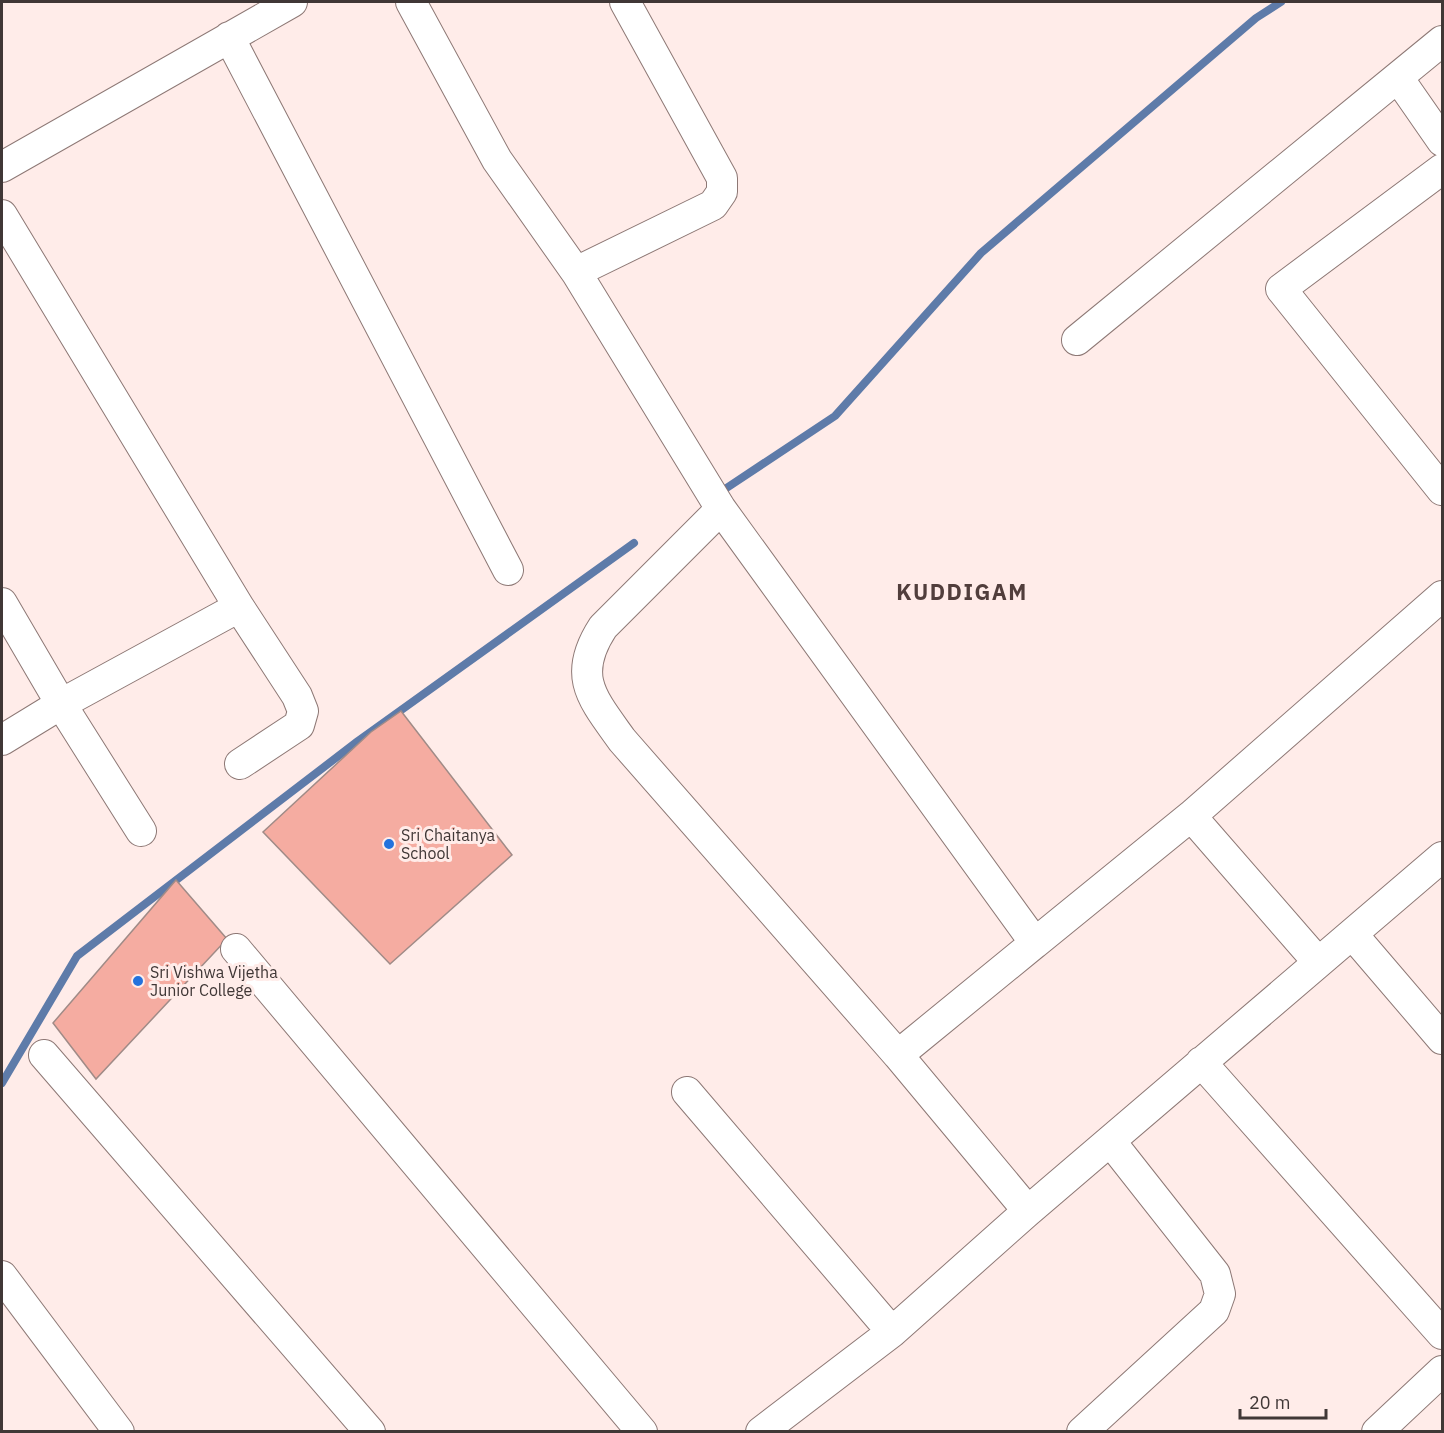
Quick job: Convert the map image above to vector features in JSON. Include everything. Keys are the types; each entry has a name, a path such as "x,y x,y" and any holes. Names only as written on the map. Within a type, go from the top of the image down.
{"street":[{"path":"2,167 292,2"},
{"path":"411,2 497,160 576,272 721,509 1035,943"},
{"path":"576,272 713,205 722,192 722,178 625,2"},
{"path":"229,37 508,570"},
{"path":"1077,340 1443,41"},
{"path":"1399,79 1443,141"},
{"path":"1443,169 1281,289 1443,489"},
{"path":"2,215 238,607 297,696 303,711 299,725 240,764"},
{"path":"721,509 603,627 589,648 586,674 598,706 622,740 898,1055 1028,1211"},
{"path":"898,1055 1191,816 1443,596"},
{"path":"2,603 61,704 141,831"},
{"path":"2,740 61,704 238,607"},
{"path":"1191,816 1318,962"},
{"path":"761,1431 892,1332 1028,1211 1443,856"},
{"path":"1353,935 1443,1040"},
{"path":"236,949 642,1431"},
{"path":"44,1055 370,1431"},
{"path":"1201,1062 1443,1334"},
{"path":"687,1092 892,1332"},
{"path":"1082,1431 1214,1311 1220,1294 1215,1274 1111,1142"},
{"path":"2,1276 119,1431"},
{"path":"1377,1431 1443,1371"}],"building":[{"name":"Sri Chaitanya School","path":"401,711 512,855 390,964 263,832 371,732"},
{"name":"Sri Vishwa Vijetha Junior College","path":"176,880 227,939 96,1079 53,1023"}],"waterway":[{"path":"722,491 835,416 981,253 1256,18 1281,2"},
{"path":"2,1083 77,956 358,741 634,543"}],"place":[{"name":"Sri Chaitanya School","path":"389,844"},
{"name":"Sri Vishwa Vijetha Junior College","path":"138,981"}],"district":[{"name":"KUDDIGAM","path":"962,591"}]}
